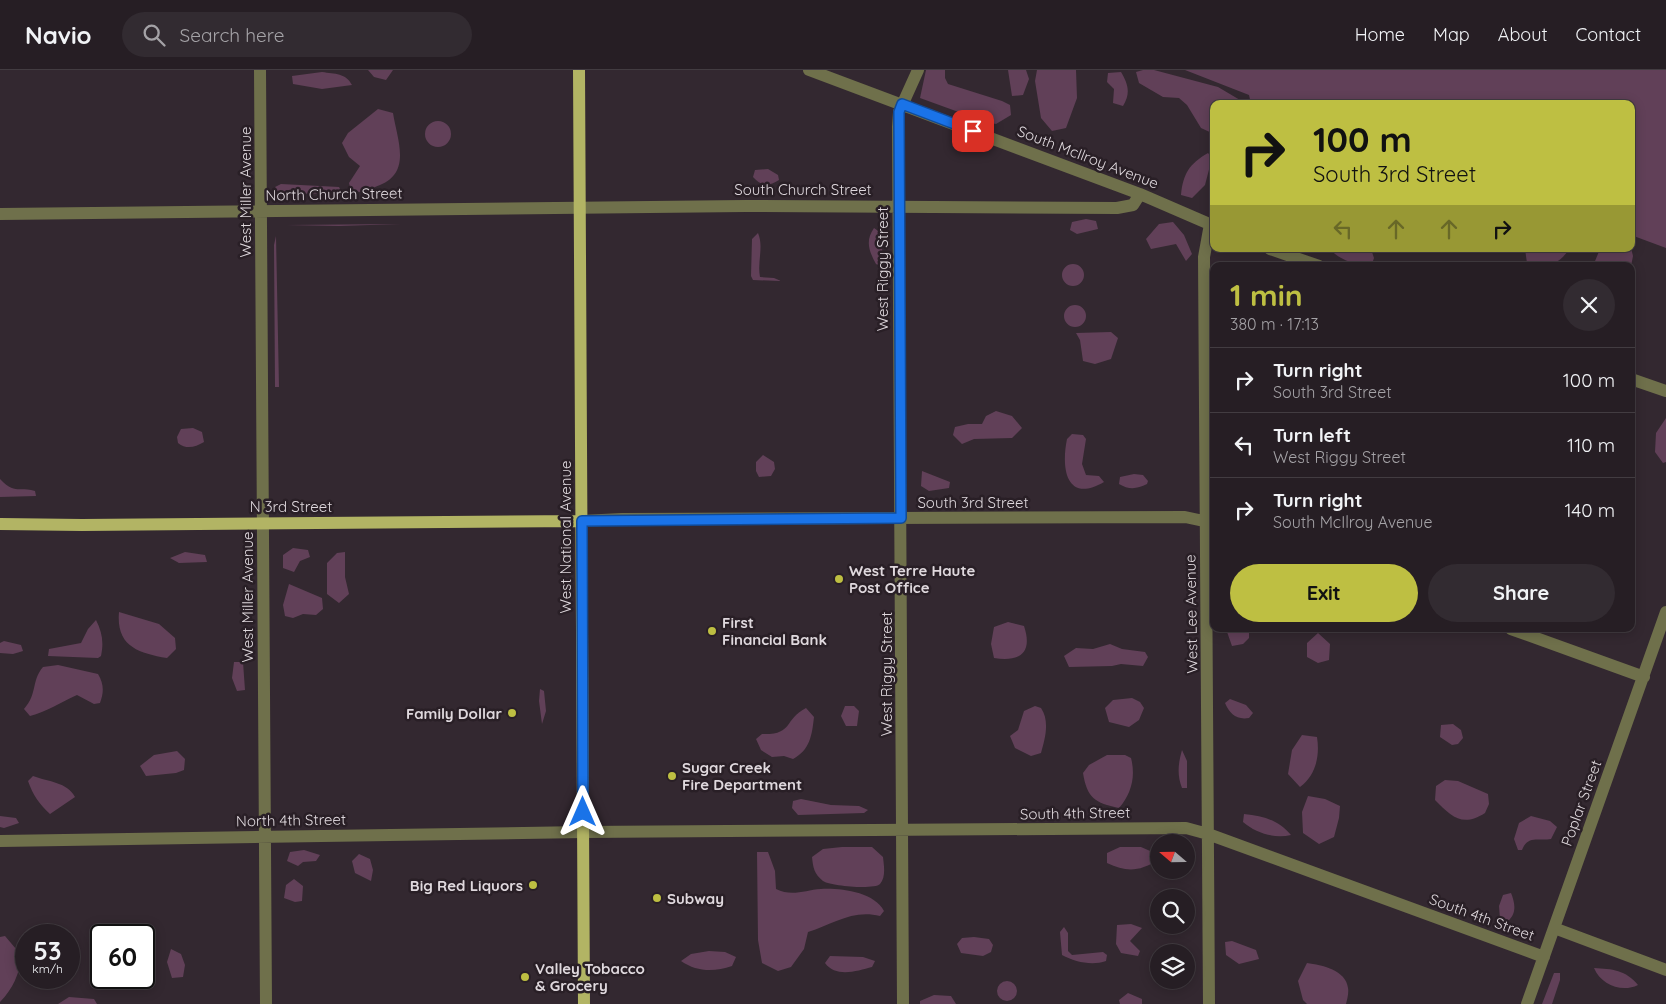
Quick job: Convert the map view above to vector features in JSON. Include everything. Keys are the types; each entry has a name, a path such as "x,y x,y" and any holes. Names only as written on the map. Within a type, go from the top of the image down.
{"main road":[{"name":"West National Avenue","path":"579,70 584,1004"},
{"name":"N 3rd Street","path":"0,524 82,526 582,521"}],"street":[{"name":"West Miller Avenue","path":"260,70 266,1004"},
{"name":"South McIlroy Avenue","path":"808,70 1140,194 1210,224"},
{"name":"West Riggy Street","path":"903,1004 898,127 902,104 918,70"},
{"name":"South Church Street","path":"579,207 1117,208 1133,205 1140,194"},
{"name":"North Church Street","path":"0,214 579,207"},
{"name":"West Lee Avenue","path":"1209,1004 1210,522 1204,258 1210,233"},
{"path":"1279,252 1307,262"},
{"path":"1635,380 1666,391"},
{"name":"South 3rd Street","path":"582,521 1185,517 1210,522"},
{"name":"Poplar Street","path":"1527,1004 1666,612"},
{"path":"1520,632 1644,676"},
{"name":"South 4th Street","path":"583,832 1186,828 1208,834 1544,956"},
{"name":"North 4th Street","path":"0,841 583,832"},
{"name":"South 4th Street","path":"1554,928 1666,970"}],"shaded area":[{"path":"368,70 393,70 386,80 374,77"},
{"path":"926,70 945,70 945,78 948,84 1002,101 1010,105 1011,115 996,124 920,98"},
{"path":"1008,70 1026,70 1029,79 1023,95 1012,96"},
{"path":"1037,70 1076,70 1077,98 1066,128 1052,131 1041,118 1035,81"},
{"path":"1154,70 1218,87 1240,100 1210,100 1210,132 1201,128 1187,105 1179,98 1163,97 1139,83 1136,72"},
{"path":"1185,70 1666,70 1666,248 1635,236 1635,100 1250,100 1249,95"},
{"path":"322,72 343,76 352,85 322,89 293,84 292,76"},
{"path":"1121,72 1128,89 1123,106 1113,103 1114,89 1107,82 1108,73"},
{"path":"378,109 393,113 399,144 399,163 396,172 390,179 380,185 365,192 351,191 349,183 360,166 349,157 342,143 348,133"},
{"path":"438,121 447,125 451,134 447,143 438,147 429,143 425,134 429,125"},
{"path":"1208,153 1210,156 1210,166 1205,185 1192,198 1181,195 1185,175 1196,161"},
{"path":"768,169 778,175 779,180 771,184 765,184 753,177 755,170"},
{"path":"281,184 339,187 342,193 285,194 278,192 275,187"},
{"path":"1086,219 1096,221 1098,229 1077,234 1070,230 1072,222"},
{"path":"1173,222 1184,235 1192,254 1186,261 1176,244 1151,249 1146,239 1159,224"},
{"path":"401,224 339,226 286,225 287,225"},
{"path":"874,228 881,233 883,261 880,266 876,264 871,255 869,246 871,233"},
{"path":"758,233 760,238 760,277 774,278 781,281 753,280 751,276 752,239"},
{"path":"276,236 279,387 275,387 274,245"},
{"path":"1372,252 1374,258 1373,262 1351,262 1333,253"},
{"path":"1525,252 1567,252 1556,262 1527,262"},
{"path":"1599,252 1632,252 1633,256 1632,262 1595,262"},
{"path":"1069,264 1077,264 1084,271 1084,279 1077,286 1069,286 1062,279 1062,271"},
{"path":"1075,305 1083,308 1086,316 1083,324 1075,327 1067,324 1064,316 1067,308"},
{"path":"1111,332 1118,338 1111,359 1095,364 1083,361 1080,340 1076,333"},
{"path":"996,411 1012,416 1022,428 1012,438 974,439 962,444 953,435 955,427 968,424 982,424 986,416"},
{"path":"1666,418 1666,462 1663,463 1655,452 1656,433"},
{"path":"193,428 202,432 204,442 191,447 178,443 177,437 181,429"},
{"path":"1072,434 1083,435 1086,439 1082,464 1086,475 1099,476 1104,482 1091,488 1081,489 1074,486 1069,480 1066,471 1065,450 1067,439"},
{"path":"763,455 774,462 775,469 771,476 759,477 756,471 756,462"},
{"path":"922,471 950,482 949,488 929,491 921,486"},
{"path":"1134,474 1143,475 1148,481 1147,484 1133,488 1119,484 1120,477"},
{"path":"0,479 13,489 35,491 36,496 0,497"},
{"path":"293,548 308,550 310,557 300,561 294,572 283,568 283,555"},
{"path":"185,552 205,555 207,562 179,563 170,558"},
{"path":"345,552 345,577 349,594 339,603 327,594 327,563 337,553"},
{"path":"289,584 322,598 323,609 316,615 303,614 293,618 285,616 283,605"},
{"path":"119,612 159,624 175,638 176,649 167,658 138,650 131,646 121,633"},
{"path":"96,620 102,637 101,656 98,658 48,656 49,649 81,643 88,629"},
{"path":"1008,622 1024,626 1027,643 1025,649 1017,657 994,658 991,644 994,627"},
{"path":"1227,632 1249,632 1249,638 1243,644 1232,646"},
{"path":"1318,633 1330,644 1329,660 1318,663 1307,657 1307,643"},
{"path":"4,641 21,645 23,651 13,654 0,653 0,643"},
{"path":"1110,644 1122,649 1145,652 1148,657 1143,666 1121,664 1069,667 1064,656 1076,648 1093,649"},
{"path":"234,662 243,662 245,690 237,691 232,678"},
{"path":"58,665 98,674 103,688 100,703 94,704 77,695 30,716 24,709 31,698 39,672 43,667"},
{"path":"540,689 544,691 546,711 542,724 539,701"},
{"path":"1132,698 1140,702 1144,708 1139,720 1129,727 1109,722 1105,708 1113,700"},
{"path":"1230,699 1246,705 1253,713 1249,718 1237,717 1229,710 1225,703"},
{"path":"845,706 854,706 859,711 857,726 846,726 841,716"},
{"path":"1035,706 1041,708 1044,713 1046,730 1041,753 1031,756 1015,748 1010,736 1018,730 1024,711"},
{"path":"806,708 814,717 807,747 799,755 793,759 784,756 772,757 761,750 756,739 762,734 772,734 784,729 794,717"},
{"path":"1453,724 1461,730 1463,738 1458,744 1452,745 1440,737 1441,725"},
{"path":"1302,735 1317,737 1318,751 1316,765 1310,777 1300,787 1288,774 1292,750"},
{"path":"1182,750 1187,761 1187,788 1182,788 1179,779"},
{"path":"177,751 185,759 184,770 176,773 146,776 140,766 154,755"},
{"path":"1107,755 1125,755 1131,758 1133,778 1127,797 1119,808 1104,804 1094,798 1087,788 1083,773 1089,765"},
{"path":"33,776 62,785 72,792 75,797 50,814 32,791 28,781"},
{"path":"1445,780 1458,781 1488,794 1489,804 1485,813 1470,820 1463,820 1446,811 1435,800 1436,786"},
{"path":"1308,796 1325,799 1340,806 1334,837 1319,844 1303,833 1302,812"},
{"path":"801,799 831,805 859,806 868,810 864,813 798,815 792,808 793,801"},
{"path":"1244,814 1276,822 1291,835 1272,836 1259,832 1243,822"},
{"path":"0,816 16,818 19,823 4,828 0,827"},
{"path":"1531,816 1550,821 1557,827 1551,839 1530,840 1524,845 1522,850 1518,850 1514,839 1519,823"},
{"path":"872,847 883,857 884,875 880,884 870,887 852,887 823,881 814,870 812,857 823,849"},
{"path":"1120,847 1141,847 1150,851 1150,864 1139,869 1120,868 1107,863 1107,853"},
{"path":"304,850 320,855 316,861 303,862 298,866 287,861 290,852"},
{"path":"757,852 768,852 775,871 776,889 788,893 821,889 856,892 873,899 884,911 880,916 861,914 843,918 808,932 804,949 791,967 778,971 762,963 758,940"},
{"path":"359,854 370,859 373,870 371,881 355,873 352,861"},
{"path":"294,879 303,886 302,901 295,902 284,898 286,885"},
{"path":"1511,893 1514,904 1513,915 1508,921 1500,919 1499,906 1503,895"},
{"path":"1131,924 1142,928 1130,941 1140,951 1138,956 1121,953 1116,944 1117,925"},
{"path":"1064,927 1068,933 1068,951 1072,955 1103,952 1107,955 1106,961 1084,962 1072,960 1062,955 1060,932"},
{"path":"5,936 15,948 15,981 0,1002 0,937"},
{"path":"962,938 989,939 993,945 991,952 983,956 961,953 957,944"},
{"path":"1232,941 1256,950 1259,959 1239,964 1226,955 1225,942"},
{"path":"171,949 181,954 185,965 183,977 172,978 167,962"},
{"path":"709,951 725,952 736,957 732,966 712,970 699,969 681,961 691,954"},
{"path":"830,956 863,957 875,961 872,967 841,972 835,971 825,963"},
{"path":"1307,963 1332,969 1343,977 1348,990 1346,1004 1307,1004 1303,1000 1298,981"},
{"path":"1594,968 1624,973 1638,985 1625,988 1613,986 1602,979"},
{"path":"1554,973 1560,973 1560,980 1552,1004 1542,1004"},
{"path":"1007,981 1014,984 1017,991 1014,998 1007,1001 1000,998 997,991 1000,984"},
{"path":"1128,993 1142,999 1142,1004 1120,1004 1119,1000"},
{"path":"934,995 951,996 956,1004 920,1004 920,1001"},
{"path":"69,997 94,999 97,1004 58,1004"}],"place":[{"name":"West Terre Haute Post Office","path":"839,579"},
{"name":"First Financial Bank","path":"712,631"},
{"name":"Family Dollar","path":"512,713"},
{"name":"Sugar Creek Fire Department","path":"672,776"},
{"name":"Big Red Liquors","path":"533,885"},
{"name":"Subway","path":"657,898"},
{"name":"Valley Tobacco & Grocery","path":"525,977"}],"route":[{"path":"583,812 582,521 622,519 901,518 898,244 899,112 902,104 973,131"}]}
